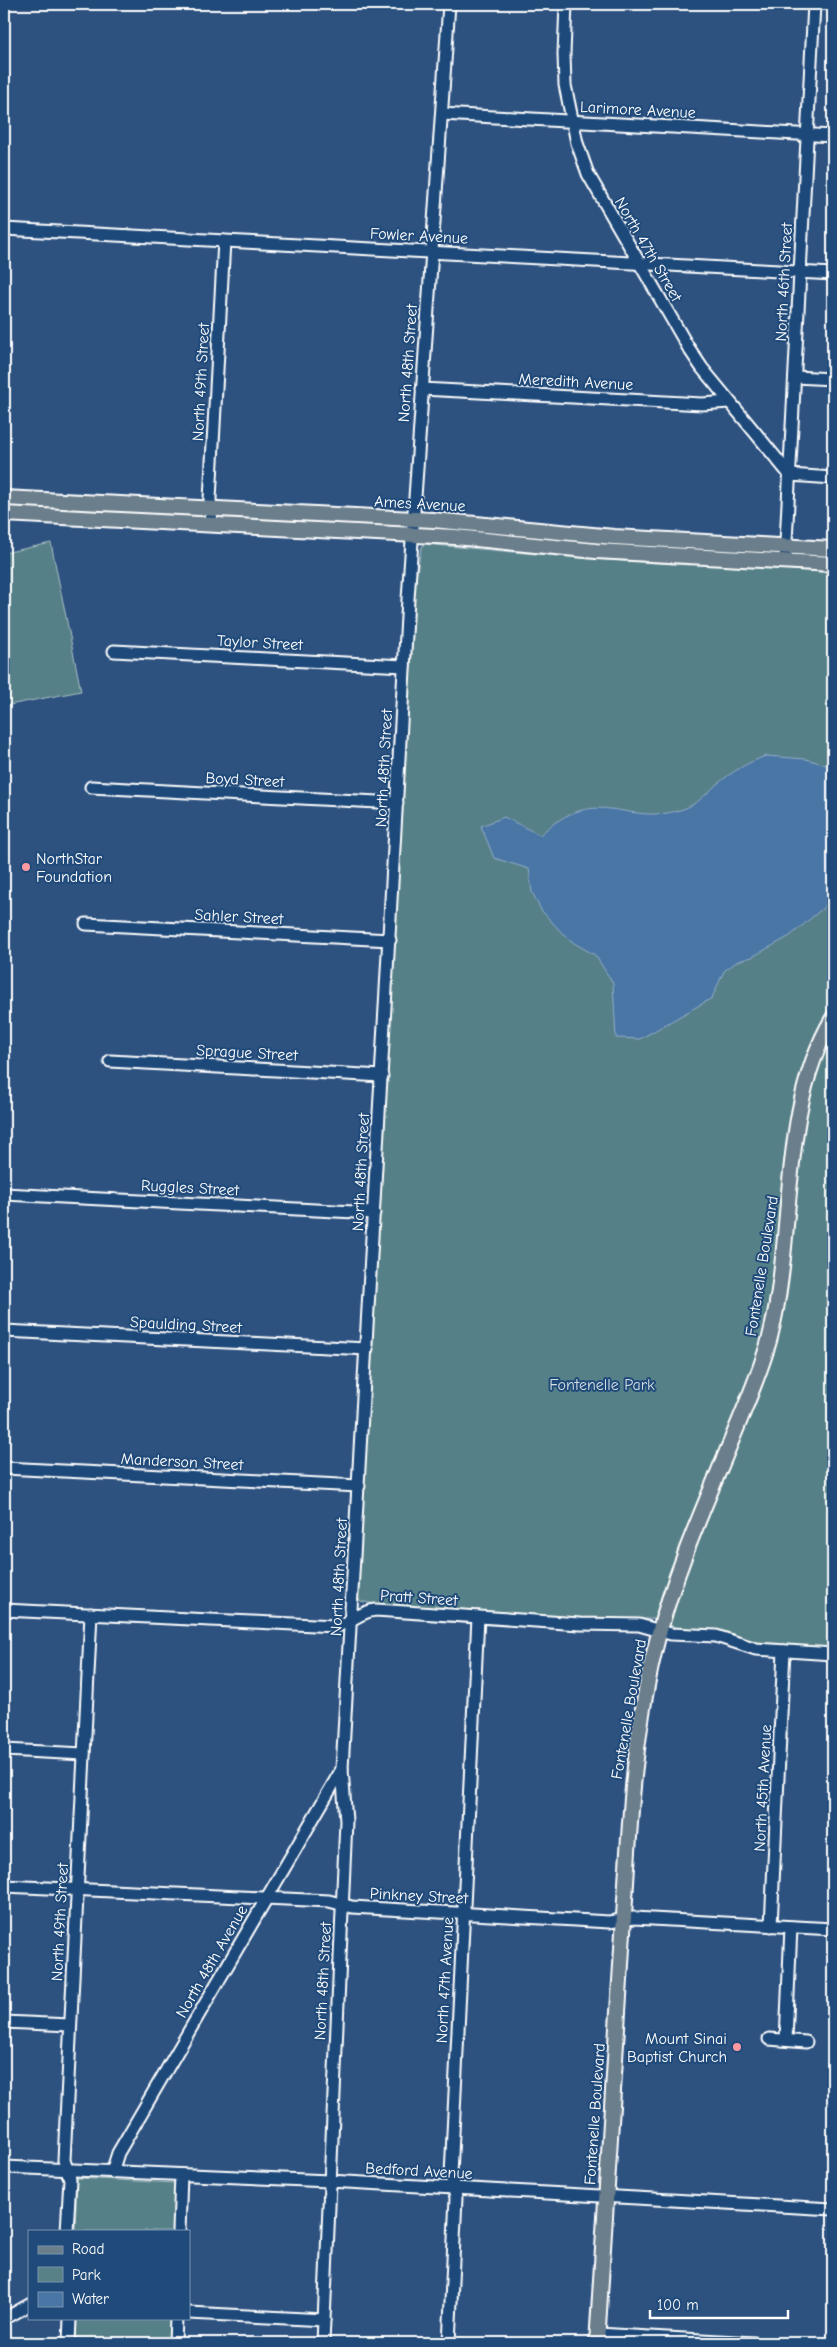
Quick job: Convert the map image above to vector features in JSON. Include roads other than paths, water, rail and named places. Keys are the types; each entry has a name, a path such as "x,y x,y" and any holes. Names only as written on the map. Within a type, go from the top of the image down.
{"main road":[{"name":"Ames Avenue","path":"4,498 414,519 614,537 833,549"},
{"name":"Ames Avenue","path":"4,514 486,539 622,553 833,564"},
{"name":"Fontenelle Boulevard","path":"598,2339 635,1765 645,1700 660,1630 689,1547 756,1380 770,1339 781,1278 802,1100 816,1054 833,1018"}],"street":[{"name":"North 48th Street","path":"323,2343 346,1820 342,1769 352,1620 404,666 449,4"},
{"name":"North 47th Street","path":"566,4 564,68 572,122 581,157 588,174 638,264 688,347 729,402 781,462 790,476"},
{"name":"North 46th Street","path":"785,561 814,4"},
{"name":"Larimore Avenue","path":"442,114 833,136"},
{"name":"Fowler Avenue","path":"4,229 833,274"},
{"name":"North 49th Street","path":"212,524 210,498 224,241"},
{"path":"795,377 833,379"},
{"name":"Meredith Avenue","path":"422,389 702,404 729,402"},
{"path":"790,476 833,478"},
{"name":"Taylor Street","path":"114,651 404,666"},
{"name":"Boyd Street","path":"91,787 397,804"},
{"name":"Sahler Street","path":"86,924 390,940"},
{"name":"Sprague Street","path":"110,1061 382,1076"},
{"name":"Ruggles Street","path":"4,1194 374,1212"},
{"name":"Spaulding Street","path":"4,1331 367,1349"},
{"name":"Manderson Street","path":"4,1468 359,1486"},
{"name":"Pratt Street","path":"4,1610 335,1626 345,1624 367,1610 375,1610 580,1624 639,1625 671,1634 716,1636 756,1648 833,1654"},
{"name":"North 49th Street","path":"68,2230 70,2179 64,2160 91,1614"},
{"name":"North 47th Avenue","path":"449,2343 456,2198 452,2175 478,1617"},
{"name":"North 45th Avenue","path":"771,1926 784,1651"},
{"path":"4,1750 84,1754"},
{"name":"North 48th Avenue","path":"112,2172 118,2153 342,1769"},
{"name":"Pinkney Street","path":"4,1886 329,1901 352,1907 609,1922 634,1918 833,1929"},
{"path":"786,2040 791,1927"},
{"path":"4,2022 70,2025"},
{"path":"769,2039 806,2042"},
{"name":"Bedford Avenue","path":"4,2167 329,2181 833,2209"},
{"path":"179,2230 181,2175"},
{"path":"4,2319 28,2307"},
{"path":"190,2313 324,2320"},
{"path":"69,2343 70,2320"},
{"path":"175,2343 176,2320"},
{"path":"598,2339 754,2343"}],"water":[{"path":"766,756 806,759 833,767 833,896 823,908 790,936 752,957 738,961 724,971 712,998 640,1039 616,1038 613,983 595,955 574,943 562,933 541,910 532,892 529,869 494,858 481,826 504,817 540,835 560,819 578,811 595,808 643,814 660,814 680,810 705,796 734,771"}],"place":[{"name":"NorthStar Foundation","path":"26,867"},
{"name":"Mount Sinai Baptist Church","path":"737,2047"}],"park label":[{"name":"Fontenelle Park","path":"602,1384"}]}
